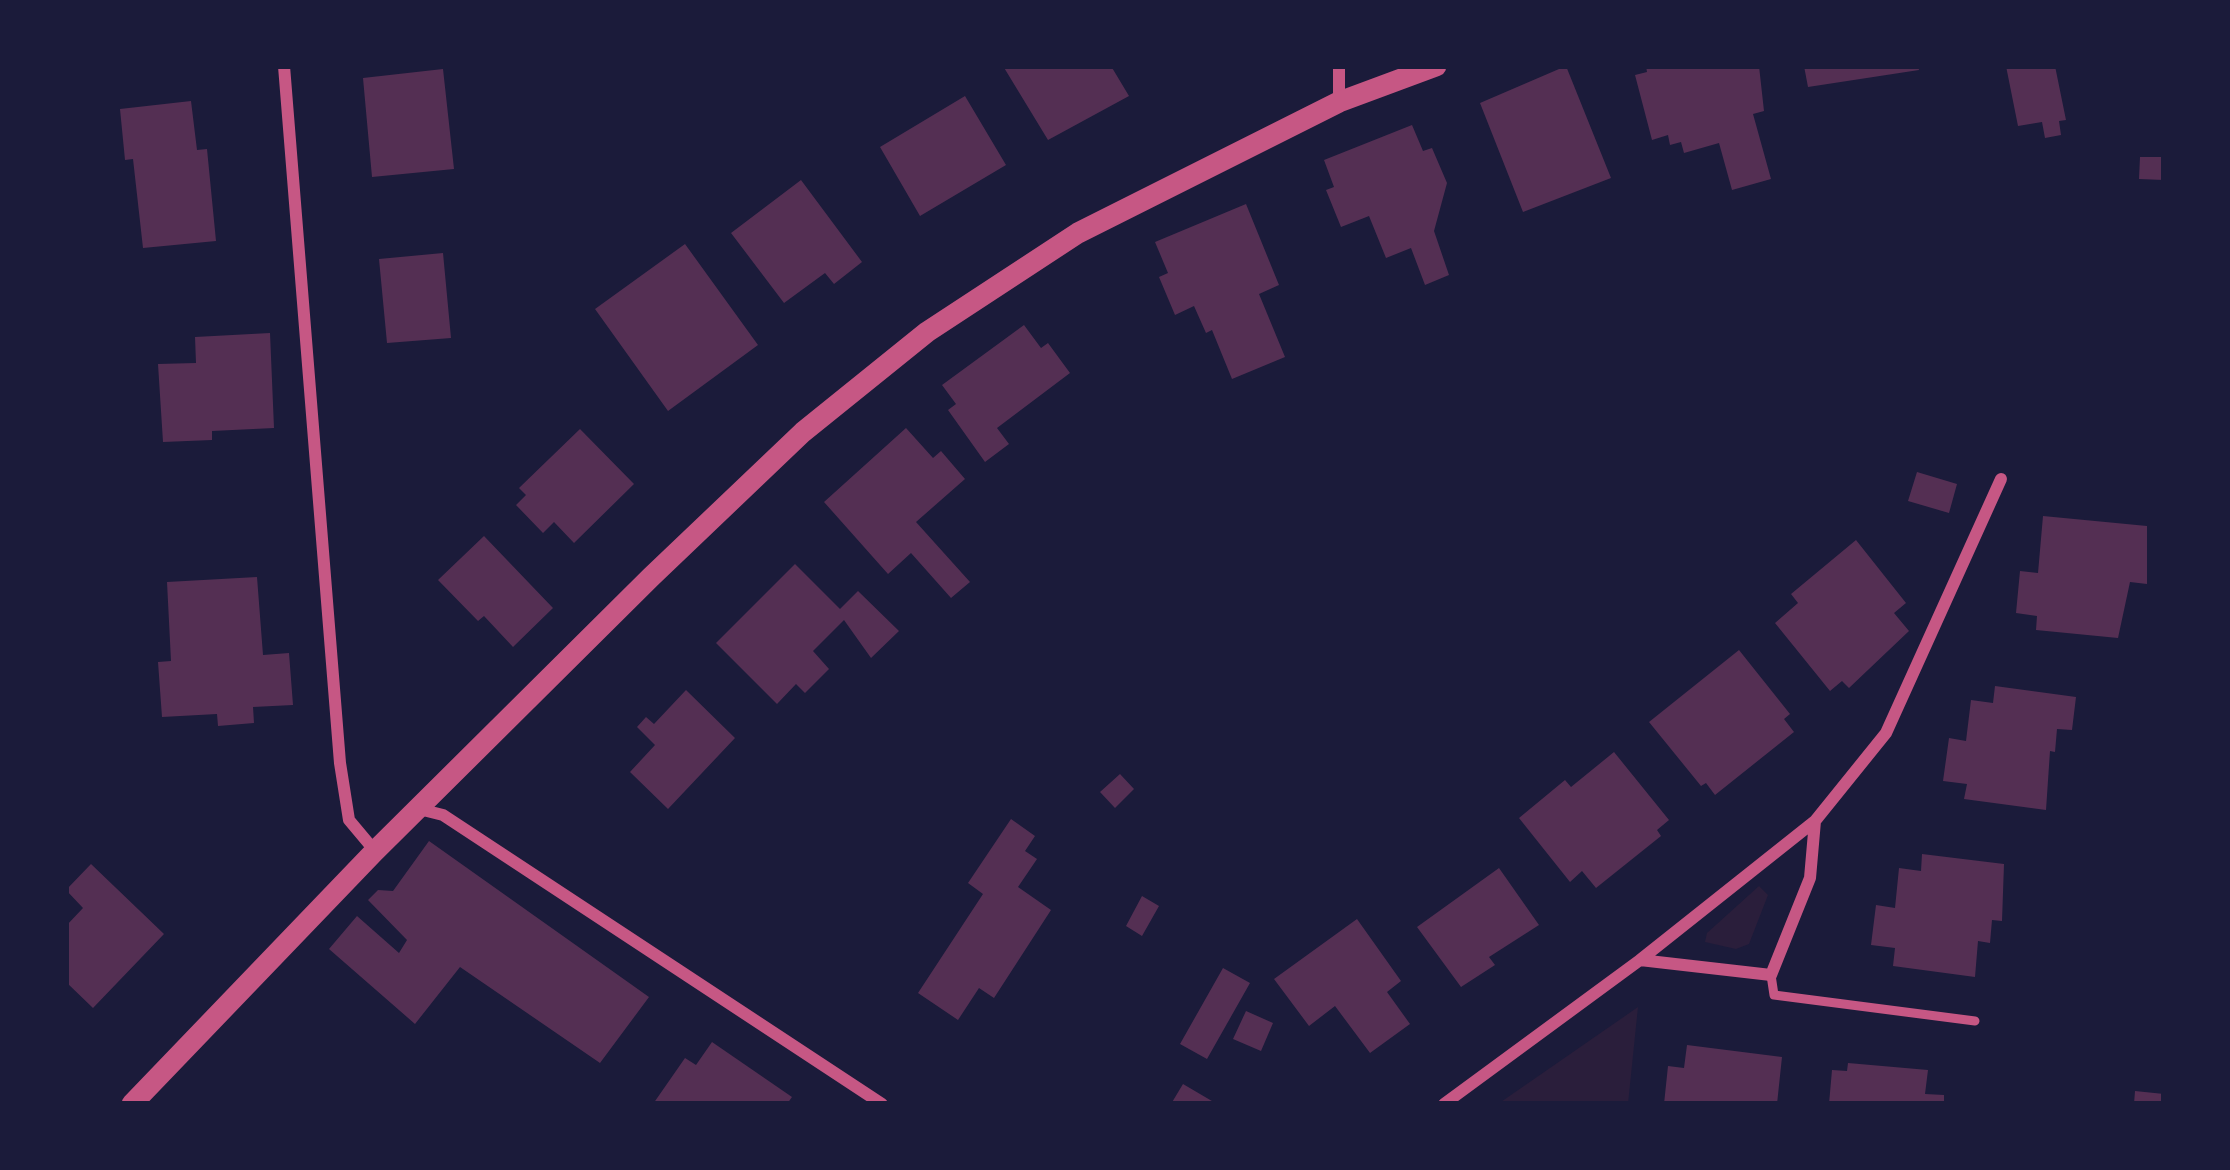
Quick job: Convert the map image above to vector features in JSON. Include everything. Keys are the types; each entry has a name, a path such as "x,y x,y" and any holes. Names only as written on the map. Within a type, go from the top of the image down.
{"street":[{"path":"284,66 340,764 349,820 375,851"},
{"path":"1339,102 1340,66"},
{"path":"131,1104 375,851 803,432 927,332 1078,233 1339,102 1436,66"},
{"path":"1444,1104 1640,960 1815,821 1886,734 2001,479"},
{"path":"418,809 443,814 636,947 882,1104"},
{"path":"1640,960 1771,975 1810,878 1815,821"}],"lane":[{"path":"1771,975 1774,995 1975,1021"}],"shaded area":[{"path":"1759,886 1768,895 1749,944 1736,949 1705,942 1707,933"},
{"path":"1638,1007 1628,1104 1498,1104"}],"building":[{"path":"1003,66 1111,66 1129,96 1048,140"},
{"path":"1566,66 1611,178 1523,212 1480,103"},
{"path":"1646,66 1759,66 1764,111 1753,114 1771,179 1732,190 1719,143 1684,153 1681,142 1670,145 1668,135 1652,140 1635,75 1647,72"},
{"path":"1804,66 1918,66 1919,70 1808,87"},
{"path":"2006,66 2055,66 2066,120 2059,121 2061,135 2045,138 2042,122 2018,126"},
{"path":"443,69 454,169 372,177 363,78"},
{"path":"965,96 1006,165 920,216 880,147"},
{"path":"191,101 197,150 207,149 216,241 143,248 133,159 125,160 120,109"},
{"path":"1412,125 1423,151 1432,148 1447,183 1434,231 1449,275 1425,285 1411,248 1386,258 1369,216 1341,227 1326,190 1334,187 1324,160"},
{"path":"2140,157 2164,157 2164,180 2139,179"},
{"path":"801,180 862,262 834,284 825,273 784,303 731,233"},
{"path":"1246,204 1279,285 1259,294 1285,357 1232,379 1212,330 1206,333 1194,306 1175,315 1159,277 1168,273 1155,242"},
{"path":"685,244 758,345 668,411 595,309"},
{"path":"443,253 451,338 387,343 379,259"},
{"path":"1024,325 1041,348 1048,343 1070,373 997,428 1009,444 985,462 948,410 956,404 942,385"},
{"path":"270,333 274,428 212,431 212,440 163,442 158,364 196,363 195,337"},
{"path":"906,428 933,458 941,451 965,479 916,522 970,582 951,598 911,553 888,574 824,502"},
{"path":"580,429 634,484 574,543 554,522 543,533 516,505 526,495 519,488"},
{"path":"1917,472 1957,484 1949,513 1908,501"},
{"path":"2043,516 2147,526 2147,584 2130,582 2118,638 2036,630 2037,616 2016,613 2020,571 2038,573"},
{"path":"484,536 553,608 513,647 484,616 478,621 438,580"},
{"path":"1856,540 1906,603 1894,613 1909,631 1849,688 1842,681 1830,691 1775,623 1798,603 1791,594"},
{"path":"795,564 840,609 858,591 899,631 871,658 844,620 813,651 829,669 805,693 796,684 777,704 716,643"},
{"path":"257,577 263,655 289,653 293,705 253,707 254,723 218,726 217,714 162,717 158,662 171,661 167,582"},
{"path":"1739,650 1790,714 1784,719 1794,732 1715,795 1706,783 1701,786 1649,722"},
{"path":"1995,686 2076,697 2072,730 2057,729 2055,752 2050,751 2046,810 1964,799 1967,784 1943,781 1949,738 1966,741 1971,700 1993,703"},
{"path":"686,690 735,738 668,809 630,772 655,745 637,727 646,717 654,724"},
{"path":"1614,752 1669,820 1657,830 1661,836 1596,888 1582,871 1570,882 1519,818 1565,780 1571,787"},
{"path":"1120,774 1134,789 1115,808 1100,792"},
{"path":"1011,819 1035,836 1025,851 1037,859 1018,887 1051,910 994,998 979,988 958,1020 918,993 983,894 968,883"},
{"path":"429,841 649,997 600,1063 460,967 415,1024 329,949 357,916 399,953 407,940 368,900 378,890 393,891"},
{"path":"1922,854 2004,864 2002,921 1992,920 1990,943 1978,941 1975,977 1893,966 1895,948 1871,945 1876,905 1895,908 1899,868 1921,871"},
{"path":"91,864 164,934 93,1008 66,982 66,926 83,908 66,890"},
{"path":"1499,868 1539,925 1489,957 1495,965 1461,987 1417,927"},
{"path":"1142,896 1159,906 1142,936 1126,926"},
{"path":"1357,919 1401,981 1387,992 1410,1024 1370,1053 1335,1006 1309,1026 1274,979"},
{"path":"1223,968 1250,983 1207,1059 1180,1044"},
{"path":"1246,1011 1273,1023 1261,1051 1233,1039"},
{"path":"712,1042 792,1097 787,1104 653,1104 685,1058 696,1065"},
{"path":"1687,1045 1782,1057 1777,1104 1664,1104 1668,1066 1684,1068"},
{"path":"1848,1063 1928,1070 1925,1094 1944,1095 1944,1104 1829,1104 1832,1070 1847,1071"},
{"path":"1183,1084 1217,1104 1171,1104"},
{"path":"2135,1091 2164,1094 2164,1104 2134,1104"}]}
